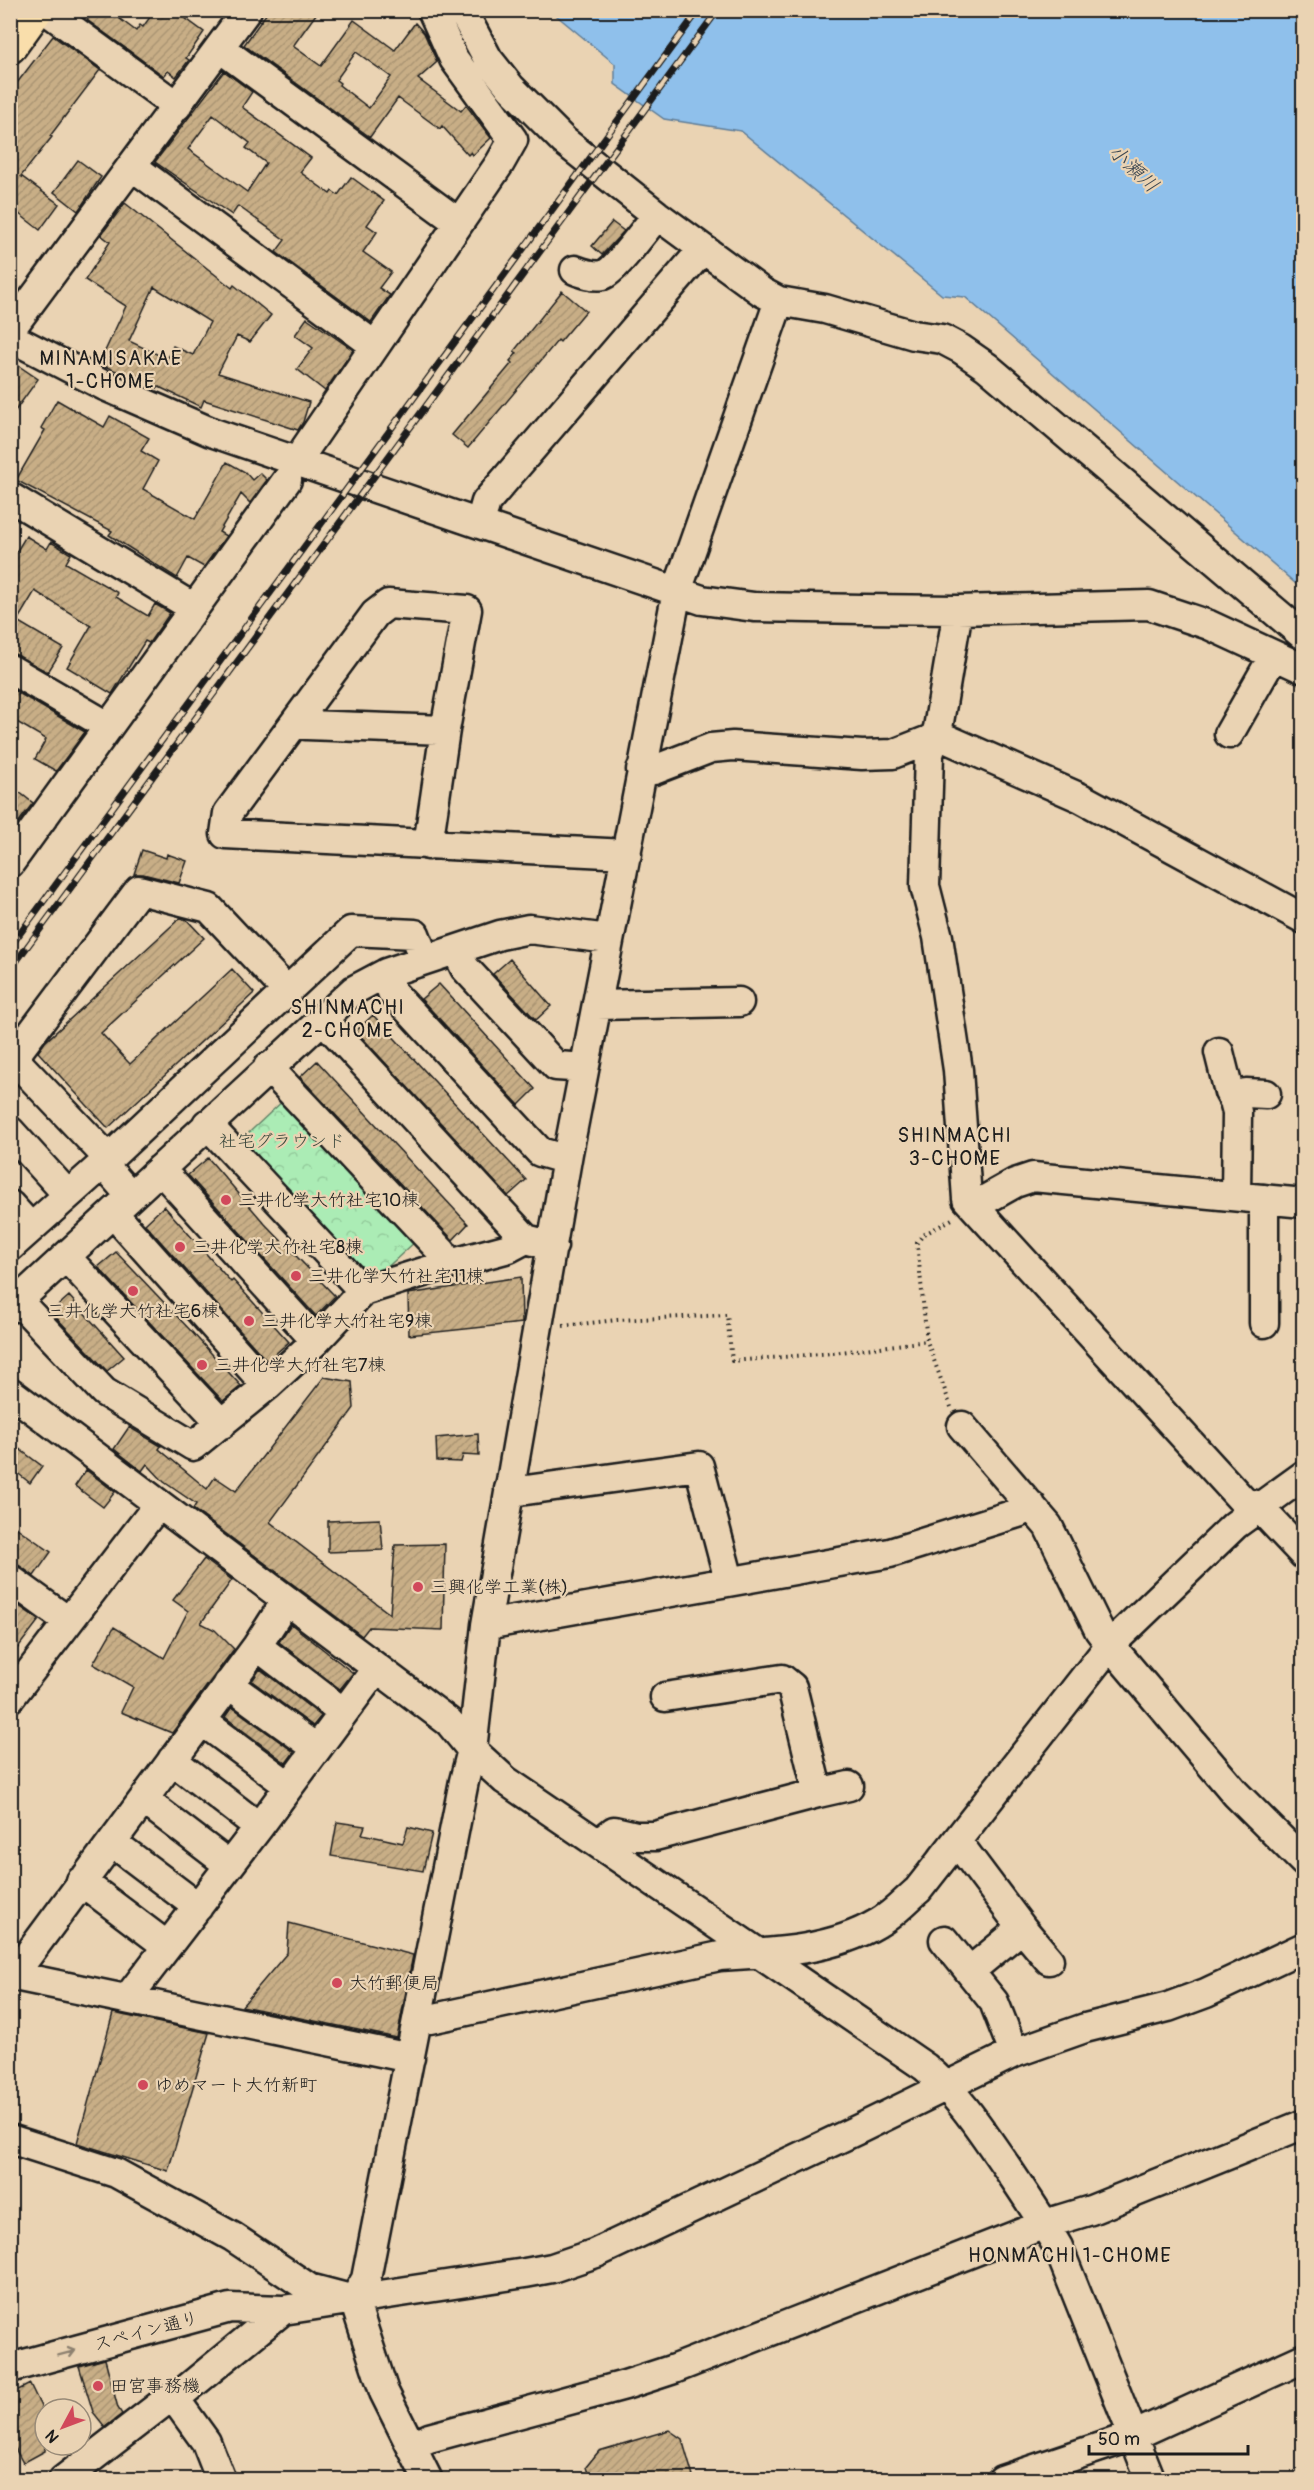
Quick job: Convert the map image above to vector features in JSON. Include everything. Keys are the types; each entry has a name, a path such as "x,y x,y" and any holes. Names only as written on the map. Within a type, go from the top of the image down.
{"highway":[{"path":"10,46 36,10"}],"street":[{"path":"46,10 177,106"},
{"path":"10,330 247,10"},
{"path":"305,449 500,163 513,140 454,59 432,10"},
{"path":"462,10 488,59 511,88 564,141 657,215 762,292 780,301 825,309 914,335 942,339 961,349 996,375 1304,636"},
{"path":"220,48 459,223"},
{"path":"132,166 374,345"},
{"path":"575,270 596,276 606,275 657,215"},
{"path":"484,509 486,502 703,249"},
{"path":"428,2480 384,2392 354,2300 366,2279 472,1750 486,1625 538,1328 538,1242 572,1067 602,938 627,854 641,770 677,591 780,301"},
{"path":"10,337 105,386 211,432 702,600 754,607 958,610 1149,605 1209,625 1304,669"},
{"path":"13,854 287,480"},
{"path":"400,482 595,545 599,553 597,564"},
{"path":"10,497 194,608"},
{"path":"428,845 445,730 467,610 388,604 375,614 228,813 225,834 428,845 627,854"},
{"path":"958,610 938,728 929,754 925,886 938,937 957,1070 967,1199 1244,1502 1258,1506 1304,1555"},
{"path":"1229,734 1274,655"},
{"path":"10,669 108,726"},
{"path":"299,719 306,725 445,730"},
{"path":"641,770 654,770 711,748 733,746 862,755 893,754 934,738 947,739 1081,798 1304,919"},
{"path":"267,1386 122,1205 106,1162 12,1060 139,891 209,908 288,992"},
{"path":"538,1242 446,1265 363,1291 316,1341 267,1386 194,1446 104,1392 14,1304 354,990 386,973 500,934 530,929 602,938"},
{"path":"10,1247 106,1162 351,931 415,934 425,960"},
{"path":"538,1242 597,1005 602,938"},
{"path":"456,950 465,968 556,1066 572,1067"},
{"path":"386,973 392,992 540,1152 554,1156"},
{"path":"597,1005 740,1002"},
{"path":"322,1018 538,1242"},
{"path":"1219,1052 1228,1092 1237,1112 1236,1196"},
{"path":"268,1067 442,1252 446,1265"},
{"path":"1234,1101 1246,1093 1266,1094"},
{"path":"207,1124 363,1291"},
{"path":"10,1131 68,1195"},
{"path":"160,1169 316,1341"},
{"path":"974,1206 1033,1177 1304,1203"},
{"path":"1264,1199 1264,1323"},
{"path":"10,1205 31,1228"},
{"path":"66,1257 222,1424"},
{"path":"10,1392 449,1722 472,1750 505,1780 925,2067 947,2085 965,2106 1046,2224 1058,2247 1151,2480"},
{"path":"962,1426 1048,1526 1099,1630 1110,1645 1236,1794 1304,1862"},
{"path":"509,1489 519,1491 699,1466 729,1580"},
{"path":"419,2017 430,2019 720,1956 760,1954 835,1943 880,1923 918,1890 1110,1645 1158,1596 1258,1506 1304,1474"},
{"path":"10,1698 158,1505"},
{"path":"486,1625 890,1553 1018,1513 1031,1505"},
{"path":"10,1579 68,1622"},
{"path":"286,1601 257,1646 144,1800 81,1881 14,1975 410,2058"},
{"path":"257,1646 343,1712"},
{"path":"130,2000 167,1946 376,1669"},
{"path":"665,1697 782,1679 792,1688 818,1793"},
{"path":"228,1684 316,1748"},
{"path":"201,1721 289,1786"},
{"path":"172,1760 259,1827"},
{"path":"599,1843 614,1831 636,1836 655,1836 849,1786"},
{"path":"144,1800 229,1865"},
{"path":"112,1842 198,1907"},
{"path":"954,1844 965,1852 1049,1960"},
{"path":"81,1881 167,1946"},
{"path":"970,1971 1022,1928"},
{"path":"945,1940 994,2002 1014,2053"},
{"name":"スペイン通り","path":"10,2368 230,2308 283,2310 552,2268 596,2253 1014,2053 1085,2028 1168,2007 1258,1970 1304,1947"},
{"path":"411,2446 429,2438 625,2385 674,2369 1046,2224 1091,2210 1304,2124"},
{"path":"10,2139 116,2173 233,2237 309,2288 354,2300"},
{"path":"63,2480 164,2402 177,2397 283,2310"},
{"path":"1002,2480 1133,2436 1304,2358"},
{"path":"177,2397 180,2406 206,2442 221,2480"}],"path":[{"path":"962,1426 954,1414 927,1341 917,1243 923,1235 974,1206"},
{"path":"538,1328 617,1320 727,1314 732,1361 833,1353 927,1341"}],"green space":[{"name":"社宅グラウンド","path":"287,1097 417,1240 368,1285 239,1142"}],"water":[{"name":"小瀬川","path":"551,11 1303,11 1303,590 965,297 942,295 741,131 664,119 615,84 615,64"}],"building":[{"path":"94,10 108,10 136,31 140,25 143,27 155,10 174,10 204,32 186,58 189,60 176,77 168,71 164,76 87,20"},
{"path":"269,10 319,10 293,46 321,66 354,20 395,50 415,23 424,33 437,62 418,79 461,111 466,105 491,138 473,155 471,152 468,155 442,126 440,129 398,98 370,137 244,45","holes":["356,52 391,77 369,108 339,85 340,83 336,80"]},
{"path":"53,36 100,70 21,176 59,204 40,230 10,207 10,92"},
{"path":"224,71 252,92 242,107 311,158 300,172 330,194 332,191 338,195 351,177 384,201 367,225 377,232 363,252 391,272 379,288 390,295 371,322 276,252 285,240 238,206 232,215 155,162","holes":["213,115 250,143 246,148 266,163 247,192 188,149"]},
{"path":"78,160 101,177 78,211 54,192"},
{"path":"125,203 232,288 234,285 271,315 250,342 237,336 218,373 309,402 298,430 204,400 201,407 159,387 99,364 126,306 85,280 110,242 101,235","holes":["154,287 210,322 193,355 173,346 167,359 129,341"]},
{"path":"612,222 624,231 602,255 592,246"},
{"path":"562,291 586,311 560,342 558,340 468,448 452,435 512,363 510,361 517,353 514,351"},
{"path":"307,318 353,350 325,391 297,369 313,348 295,335"},
{"path":"10,360 38,379 10,418"},
{"path":"57,400 104,427 110,416 149,438 141,451 158,461 143,489 195,519 227,462 245,472 252,480 260,473 267,480 250,503 241,494 219,532 226,536 204,567 188,558 177,578 109,535 112,531 16,480 45,430 41,428"},
{"path":"26,536 47,549 51,542 71,554 66,563 118,593 116,597 148,616 155,604 170,613 149,643 145,641 112,694 67,667 91,626 35,591 17,621 63,648 48,672 10,653 10,562"},
{"path":"10,688 85,732 56,771 35,759 46,739 10,718"},
{"path":"10,785 33,803 18,823 10,817"},
{"path":"142,850 166,858 167,854 187,861 179,883 134,874"},
{"path":"180,918 187,920 204,938 101,1033 130,1064 232,969 254,993 108,1128 38,1052 45,1042"},
{"path":"510,959 551,1006 536,1020 493,974"},
{"path":"439,984 535,1089 519,1105 421,999"},
{"path":"373,1015 526,1180 508,1196 356,1031"},
{"path":"317,1061 468,1224 453,1240 300,1077"},
{"path":"208,1158 265,1224 335,1296 316,1316 188,1175"},
{"path":"164,1206 231,1282 233,1280 289,1342 267,1361 145,1224"},
{"path":"116,1252 241,1386 223,1401 98,1267"},
{"path":"521,1277 522,1323 409,1335 408,1294"},
{"path":"69,1296 124,1357 107,1371 51,1312"},
{"path":"324,1377 352,1382 354,1408 270,1522 390,1614 395,1545 445,1544 443,1630 369,1627 362,1636 193,1509 196,1504 164,1482 147,1464 142,1471 114,1449 129,1427 161,1446 159,1449 207,1489 215,1477 236,1491"},
{"path":"478,1434 479,1456 463,1455 461,1462 437,1461 436,1438"},
{"path":"10,1442 42,1466 30,1483 10,1467"},
{"path":"86,1470 115,1492 103,1507 75,1486"},
{"path":"380,1519 383,1550 328,1552 328,1521"},
{"path":"10,1523 51,1552 34,1576 20,1566 10,1563"},
{"path":"204,1559 232,1580 201,1623 215,1630 234,1649 172,1733 121,1712 133,1687 93,1664 114,1627 164,1658 188,1611 173,1600"},
{"path":"19,1606 39,1620 10,1658 10,1618"},
{"path":"291,1624 353,1673 340,1689 279,1642"},
{"path":"260,1669 321,1716 313,1726 252,1681"},
{"path":"232,1707 294,1752 286,1763 225,1717"},
{"path":"337,1822 365,1826 362,1834 403,1843 408,1827 432,1833 423,1871 331,1856"},
{"name":"大竹郵便局","path":"289,1923 413,1955 397,2038 242,2006 287,1953"},
{"name":"ゆめマート大竹新町","path":"113,2013 209,2033 168,2171 77,2143"},
{"name":"田宮事務機","path":"105,2359 118,2408 122,2414 105,2427 93,2412 93,2397 88,2397 79,2366"},
{"path":"30,2384 36,2397 33,2397 34,2457 23,2463 10,2439 10,2394"},
{"path":"669,2430 682,2439 694,2480 590,2480 586,2467 599,2451"}],"railway":[{"path":"10,947 699,10"},
{"path":"10,970 718,10"}],"place":[{"name":"三井化学大竹社宅10棟","path":"226,1200"},
{"name":"三井化学大竹社宅8棟","path":"180,1247"},
{"name":"三井化学大竹社宅11棟","path":"296,1276"},
{"name":"三井化学大竹社宅6棟","path":"133,1291"},
{"name":"三井化学大竹社宅9棟","path":"249,1321"},
{"name":"三井化学大竹社宅7棟","path":"202,1365"},
{"name":"三興化学工業(株)","path":"418,1587"},
{"name":"大竹郵便局","path":"337,1983"},
{"name":"ゆめマート大竹新町","path":"143,2085"},
{"name":"田宮事務機","path":"98,2386"}],"district":[{"name":"MINAMISAKAE 1-CHOME","path":"111,370"},
{"name":"SHINMACHI 2-CHOME","path":"348,1018"},
{"name":"SHINMACHI 3-CHOME","path":"955,1146"},
{"name":"HONMACHI 1-CHOME","path":"1070,2255"}]}
